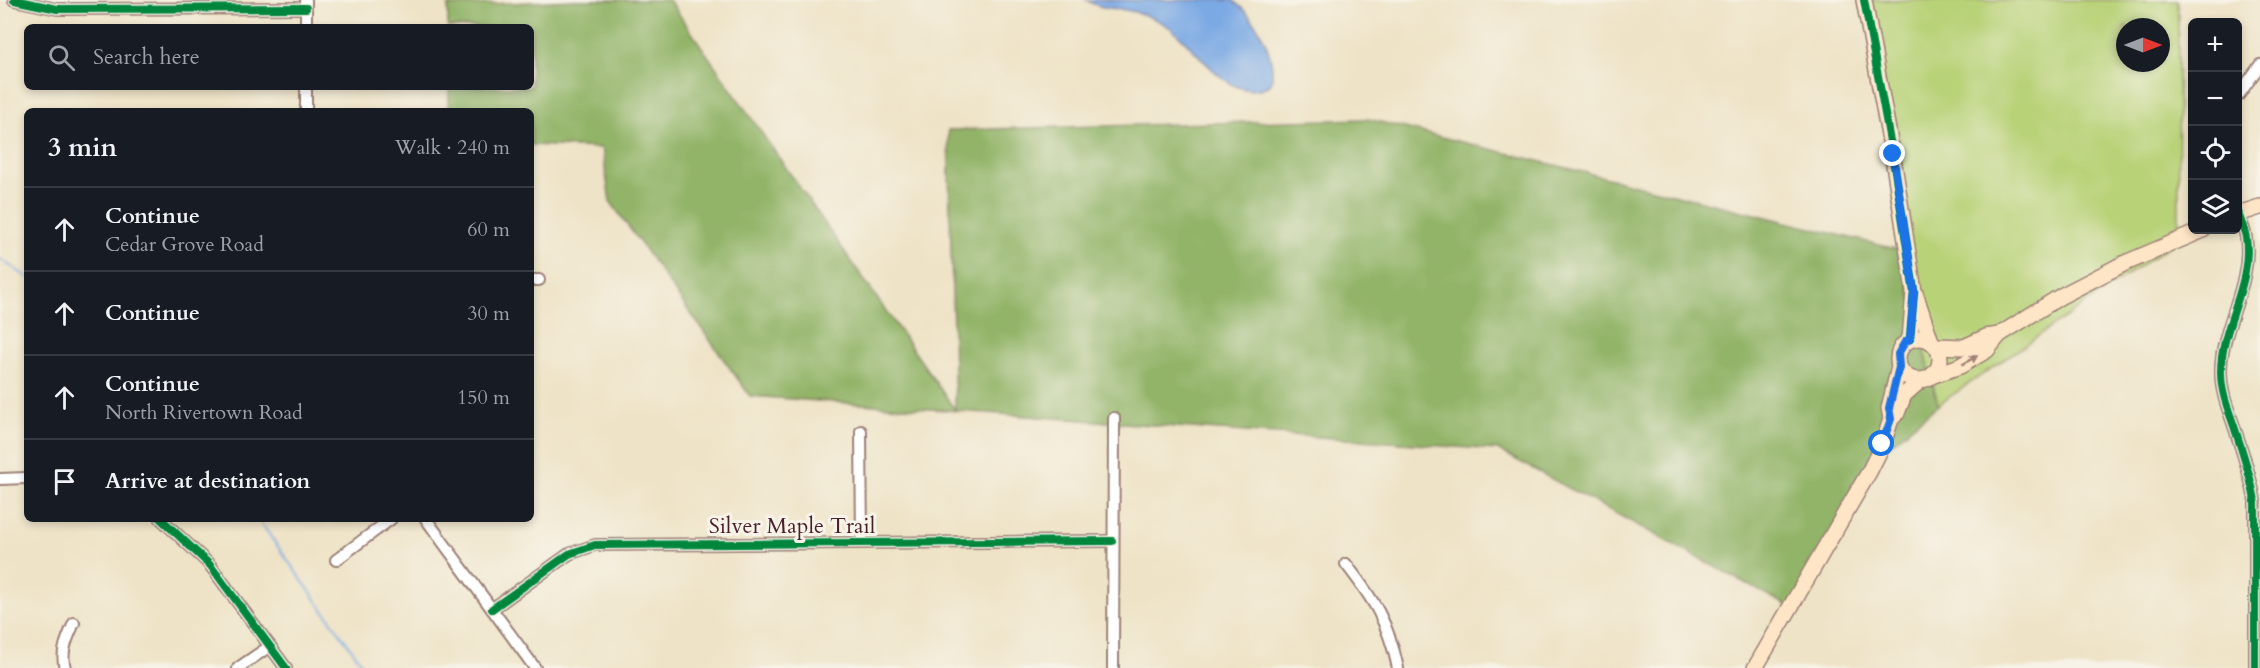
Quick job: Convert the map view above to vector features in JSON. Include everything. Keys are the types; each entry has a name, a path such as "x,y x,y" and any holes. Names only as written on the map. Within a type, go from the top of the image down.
{"main road":[{"path":"1864,0 1893,152 1914,291 1910,339"},
{"path":"2242,213 2260,207"},
{"path":"1899,367 1908,378 1928,378 1960,366 1987,350 1999,335 2061,296 2123,264 2194,234"},
{"path":"1755,668 1869,472 1891,419 1897,413 1904,395 1938,370 1940,357 1914,291"},
{"path":"1891,419 1889,408 1899,367 1898,354 1905,342 1910,339 1925,338 1933,344 1964,346 1986,337 1999,335"}],"street":[{"path":"14,0 57,9 306,4 306,24"},
{"path":"2242,90 2260,64"},
{"path":"306,90 306,108"},
{"path":"2242,226 2246,237 2246,260 2241,289 2222,350 2221,375 2223,395 2252,481 2255,501 2258,570 2255,668"},
{"path":"1113,668 1114,418"},
{"path":"861,431 862,542"},
{"path":"0,479 24,478"},
{"path":"164,522 210,565 286,668"},
{"path":"336,560 387,522"},
{"path":"428,522 535,668"},
{"name":"Silver Maple Trail","path":"492,609 569,555 595,544 1112,541"},
{"path":"1346,564 1380,612 1389,631 1398,668"},
{"path":"65,668 64,644 74,623"},
{"path":"238,668 270,646"}],"green space":[{"path":"575,0 669,0 955,410 948,130 1368,119 1900,250 1938,405 1868,463 1797,611 1498,450 750,396 610,201 602,148 534,145 534,108 449,108 449,90 534,90 534,24 448,24 448,6"},
{"path":"1866,0 2178,0 2179,239 1938,405 1900,250 1880,65"}],"water":[{"path":"1086,0 1233,0 1247,13 1263,37 1272,65 1271,84 1256,89 1242,88 1228,82 1165,25 1129,10 1103,7"}],"waterway":[{"path":"0,259 24,275"},
{"path":"260,522 365,668"}],"cycle path":[{"path":"14,0 57,9 306,8"},
{"path":"1864,0 1892,152 1914,291 1910,339"},
{"path":"2242,225 2247,255 2245,272 2225,339 2221,373 2225,400 2246,464 2255,501 2255,668"},
{"path":"164,522 210,565 286,668"},
{"path":"492,609 569,554 595,545 1112,541"}],"route":[{"path":"1882,444 1891,419 1889,408 1899,367 1898,354 1900,348 1910,339 1914,291 1904,238 1893,154"}]}
